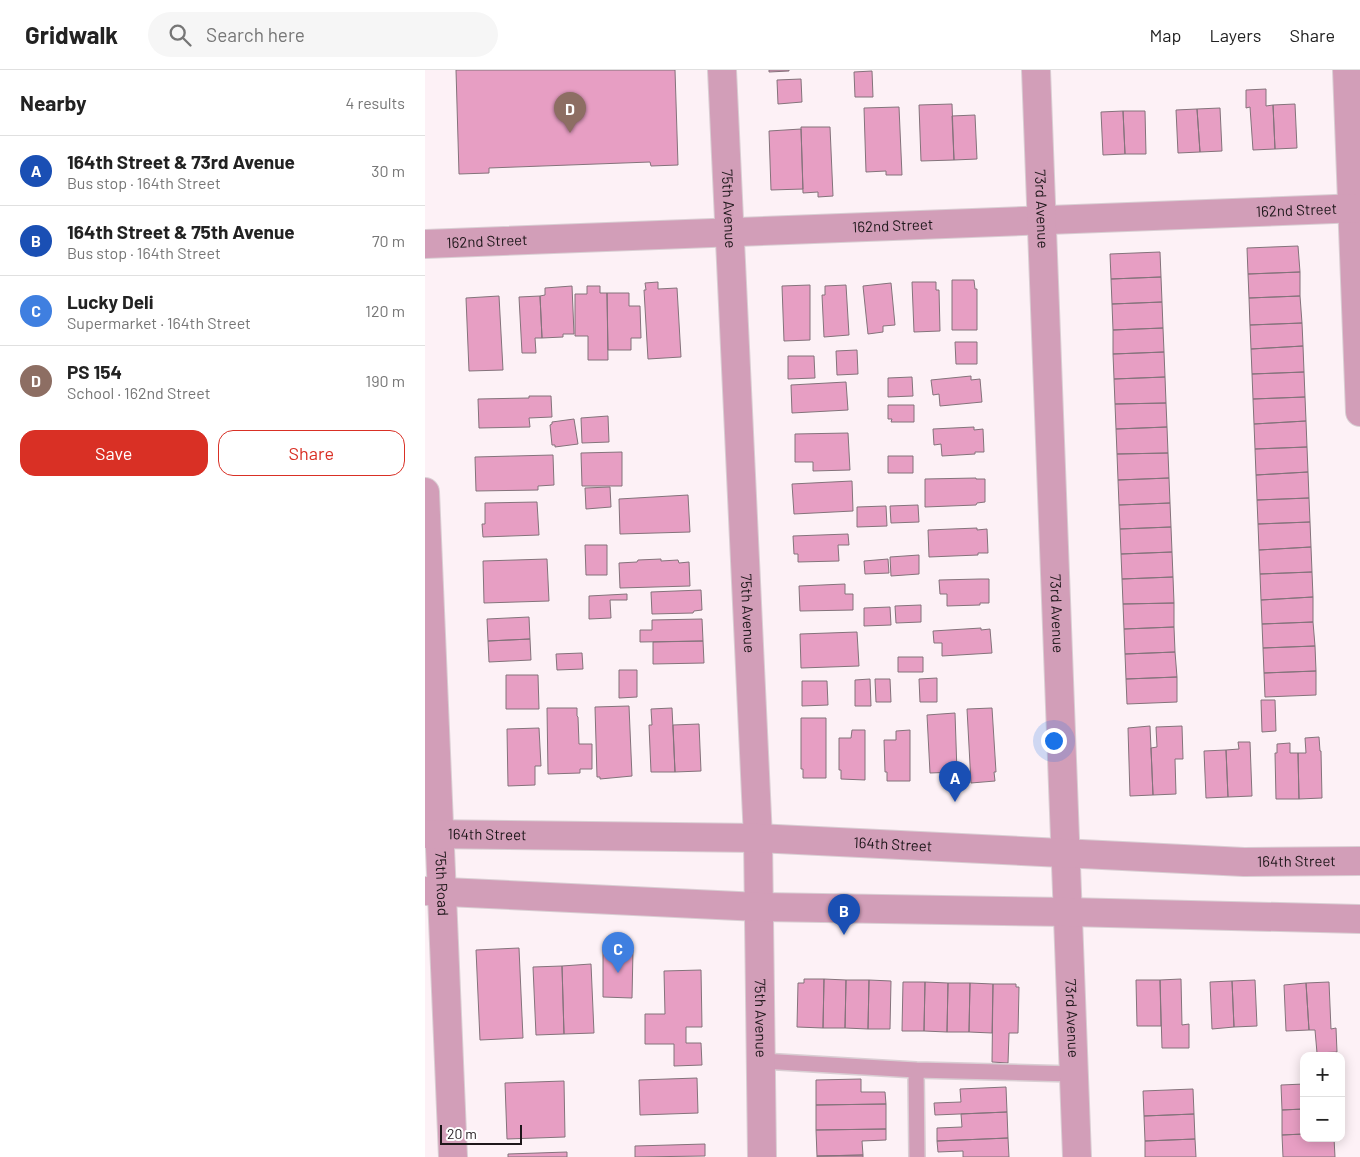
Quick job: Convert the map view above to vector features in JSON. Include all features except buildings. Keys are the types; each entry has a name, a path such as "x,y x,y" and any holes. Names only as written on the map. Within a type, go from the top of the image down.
{"street":[{"name":"75th Avenue","path":"721,70 758,838 762,1157"},
{"name":"73rd Avenue","path":"1036,70 1077,1157"},
{"path":"1347,70 1356,208 1360,412"},
{"name":"162nd Street","path":"425,244 1043,222 1356,208"},
{"name":"75th Road","path":"425,492 433,892 453,1157"},
{"name":"164th Street","path":"432,834 758,838 1244,862 1360,861"},
{"path":"433,892 759,908 1068,912 1360,919"}],"lane":[{"path":"761,1061 916,1070 1074,1074"},
{"path":"916,1070 917,1157"}],"place":[{"name":"PS 154","path":"570,133"},
{"name":"164th Street & 73rd Avenue","path":"955,802"},
{"name":"164th Street & 75th Avenue","path":"844,935"},
{"name":"Lucky Deli","path":"618,973"}]}
